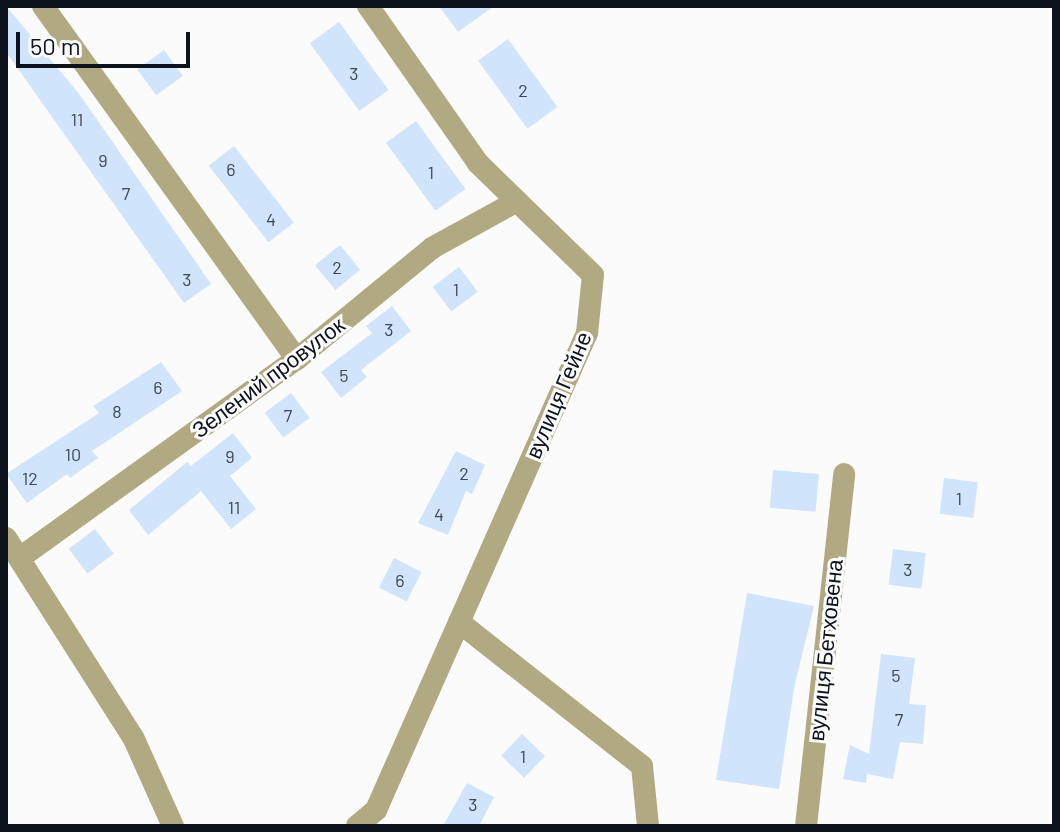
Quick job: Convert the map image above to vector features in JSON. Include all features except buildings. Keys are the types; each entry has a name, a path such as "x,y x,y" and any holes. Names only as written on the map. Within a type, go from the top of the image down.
{"street":[{"path":"43,6 297,359"},
{"name":"вулиця Гейне","path":"357,826 376,810 587,333 593,275 478,163 368,6"},
{"name":"Зелений провулок","path":"21,557 297,359 432,248 517,201"},
{"name":"вулиця Бетховена","path":"806,826 844,474"},
{"path":"6,538 21,557 133,737 173,826"},
{"path":"459,622 642,766 648,826"}]}
